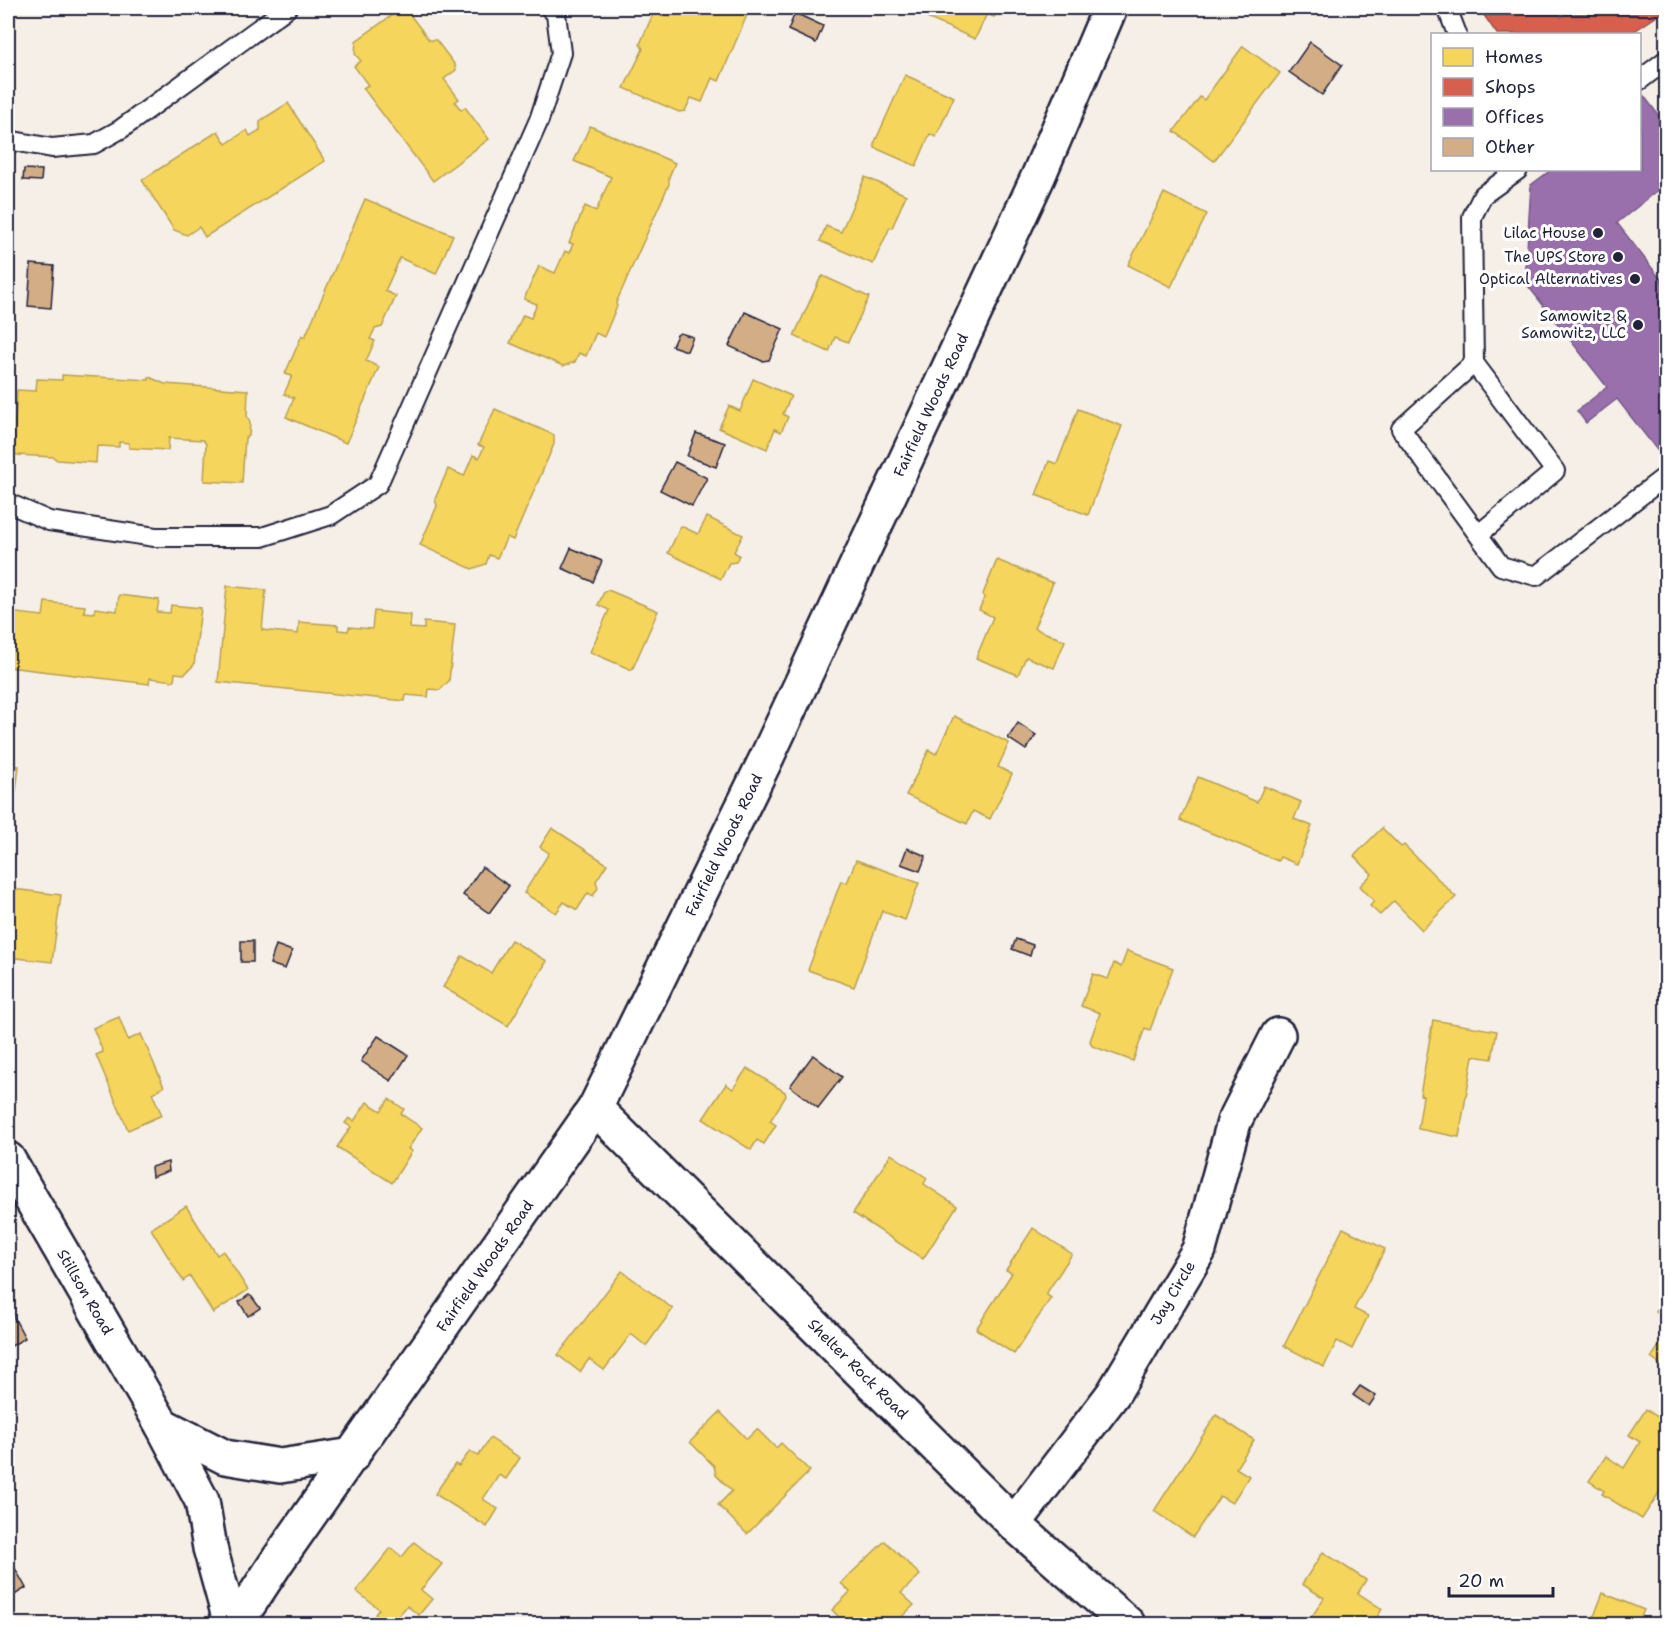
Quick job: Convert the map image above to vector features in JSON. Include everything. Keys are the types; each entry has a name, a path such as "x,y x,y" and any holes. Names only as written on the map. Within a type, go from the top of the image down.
{"main road":[{"name":"Fairfield Woods Road","path":"236,1624 278,1560 595,1108 766,759 1038,177 1110,8"},
{"name":"Jay Circle","path":"1014,1524 1113,1394 1199,1250 1234,1122 1278,1035"},
{"name":"Shelter Rock Road","path":"595,1108 1014,1524 1128,1624"},
{"name":"Stillson Road","path":"8,1159 162,1425 202,1501 210,1548 231,1624"},
{"path":"162,1425 225,1457 280,1466 353,1455"}],"lane":[{"path":"8,140 52,148 94,144 121,129 287,8"},
{"path":"8,503 49,521 154,537 262,537 331,515 378,484 539,120 561,53 556,14 550,8"},
{"path":"1447,8 1457,33"},
{"path":"1641,79 1665,63"},
{"path":"1479,534 1556,471 1474,363 1472,217 1483,195 1517,171"},
{"path":"1474,363 1401,429 1501,566 1536,576 1666,476"}],"building: Homes":[{"path":"405,8 429,40 436,40 455,65 456,70 444,79 459,99 455,102 461,110 465,107 489,139 433,181 363,88 368,85 354,66 361,61 355,54 356,41"},
{"path":"674,8 750,8 719,81 712,78 702,102 691,98 685,111 679,112 624,88 643,49 640,44 653,14 657,11 670,17"},
{"path":"913,8 999,8 994,17 987,14 975,39 927,18 926,14"},
{"path":"1243,46 1280,73 1214,161 1174,131 1200,97 1204,100"},
{"path":"905,75 954,97 936,137 930,134 916,166 875,148 874,144"},
{"path":"288,103 325,161 205,237 199,227 187,235 174,230 142,180 218,131 226,144 247,130 250,136 260,130 260,121"},
{"path":"590,126 675,163 669,177 669,184 616,303 617,306 604,337 596,333 586,356 579,353 575,362 563,366 510,343 523,315 531,318 537,304 524,299 539,266 555,273 565,251 569,253 573,244 569,243 585,206 596,211 611,177 574,161"},
{"path":"865,177 906,195 873,264 820,241 826,226 841,232"},
{"path":"1164,193 1207,214 1171,287 1128,265"},
{"path":"365,199 453,235 436,274 400,258 385,291 396,296 382,327 375,329 370,339 375,341 366,361 379,367 346,443 286,417 294,398 284,394 292,376 285,374 302,335 305,337"},
{"path":"823,276 869,297 848,342 835,337 829,352 794,336"},
{"path":"62,375 149,380 149,377 165,384 248,390 247,416 250,422 249,436 245,438 242,483 204,481 206,444 203,440 169,438 168,450 129,448 129,443 119,442 119,447 97,446 96,463 13,453 17,390 36,391 37,379 62,380"},
{"path":"753,379 791,396 783,414 788,417 781,432 775,429 767,449 719,428 729,406 740,411"},
{"path":"495,409 554,435 554,444 513,540 507,537 497,558 489,555 486,564 472,569 420,545 437,506 435,499 448,469 464,476 473,455 479,458 484,447 478,445"},
{"path":"1078,409 1122,426 1088,515 1036,495 1049,461 1057,464"},
{"path":"707,517 743,535 734,552 739,555 736,562 729,563 721,579 668,553 681,526 698,534"},
{"path":"997,560 1053,583 1034,628 1065,641 1054,668 1026,657 1018,675 976,658 993,617 979,610"},
{"path":"227,586 266,590 262,630 298,634 299,622 338,625 338,630 348,631 349,627 372,629 374,611 411,615 410,628 424,629 424,622 455,625 449,681 440,690 429,689 428,697 406,695 405,701 218,682"},
{"path":"608,590 658,611 632,670 590,652 609,610 598,605 604,592"},
{"path":"119,595 159,600 157,612 170,613 171,605 201,608 194,665 185,674 175,673 174,681 150,678 149,684 8,667 8,612 43,616 45,602 85,606 84,612 94,613 95,608 117,611"},
{"path":"954,716 1009,743 998,767 1012,774 990,819 973,811 967,824 906,795 929,750 936,754"},
{"path":"8,765 19,766 16,792 8,791"},
{"path":"1198,777 1257,802 1264,786 1301,802 1294,819 1312,826 1297,864 1280,857 1278,861 1180,820"},
{"path":"552,828 607,864 596,881 598,888 593,896 588,893 577,910 564,902 556,913 524,893 549,853 540,847"},
{"path":"1382,828 1401,847 1404,845 1456,897 1422,930 1394,901 1380,915 1370,906 1374,901 1360,886 1372,874 1354,856"},
{"path":"856,860 919,883 905,920 882,911 854,987 808,970 841,881 847,883"},
{"path":"13,889 61,895 52,962 8,957 8,917"},
{"path":"511,940 547,961 508,1026 443,987 462,956 491,973"},
{"path":"1127,951 1173,968 1150,1030 1145,1028 1133,1061 1092,1046 1090,1041 1100,1013 1081,1006 1093,974 1108,979 1114,963 1121,967"},
{"path":"119,1017 128,1040 141,1034 164,1087 152,1093 162,1115 128,1130 96,1055 103,1052 93,1028"},
{"path":"1433,1020 1497,1031 1492,1059 1473,1056 1459,1137 1418,1129 1423,1096 1420,1095"},
{"path":"747,1068 785,1092 786,1096 770,1121 776,1125 764,1144 757,1140 751,1150 703,1119 726,1084 733,1089"},
{"path":"389,1099 404,1109 401,1114 422,1128 408,1149 412,1151 392,1183 337,1147 351,1127 345,1123 349,1118 354,1121 367,1102 381,1111"},
{"path":"891,1154 927,1178 924,1184 957,1206 923,1259 853,1213"},
{"path":"186,1206 217,1255 223,1251 248,1290 213,1313 190,1276 183,1281 151,1229"},
{"path":"1033,1228 1072,1254 1046,1294 1051,1298 1014,1354 976,1329 1012,1273 1006,1270"},
{"path":"1343,1228 1385,1249 1354,1309 1368,1316 1352,1349 1337,1341 1324,1367 1284,1346"},
{"path":"622,1271 673,1309 646,1346 631,1334 604,1370 589,1359 580,1372 558,1355"},
{"path":"1666,1295 1666,1319 1656,1312"},
{"path":"1666,1335 1666,1369 1651,1358"},
{"path":"1646,1409 1666,1423 1664,1452 1666,1454 1666,1482 1642,1519 1602,1494 1604,1491 1589,1481 1606,1456 1624,1468 1640,1442 1629,1435"},
{"path":"720,1412 747,1439 757,1429 776,1448 781,1443 810,1471 747,1534 718,1505 732,1491 716,1475 714,1466 690,1442"},
{"path":"1216,1415 1254,1440 1236,1468 1249,1476 1232,1503 1220,1496 1193,1537 1154,1511"},
{"path":"490,1438 520,1458 506,1479 499,1475 483,1499 498,1509 487,1527 435,1494 455,1464 459,1466 470,1451 478,1456"},
{"path":"885,1541 920,1575 901,1593 914,1605 894,1624 882,1624 877,1619 871,1624 846,1624 832,1610 850,1592 841,1583"},
{"path":"414,1542 442,1564 421,1590 432,1599 419,1615 407,1606 391,1624 388,1624 375,1614 379,1609 356,1591 391,1548 402,1557"},
{"path":"1323,1552 1366,1580 1358,1593 1382,1609 1373,1624 1307,1624 1324,1598 1302,1584"},
{"path":"1603,1593 1644,1610 1638,1624 1591,1624"}],"building: Shops":[{"path":"1479,8 1555,8 1561,17 1576,8 1666,8 1632,33 1496,33"}],"building: Offices":[{"path":"1644,96 1666,125 1666,184 1617,223 1666,286 1666,451 1657,450 1617,399 1586,423 1577,411 1607,387 1525,282 1531,185 1550,171 1641,171 1641,99"}],"building: Other":[{"path":"795,13 823,26 816,43 788,30"},
{"path":"1310,42 1342,65 1322,95 1289,72"},
{"path":"24,169 42,170 41,181 23,180"},
{"path":"31,264 54,266 51,308 28,306"},
{"path":"745,312 783,329 769,360 762,361 729,346"},
{"path":"680,333 693,337 687,351 672,346"},
{"path":"696,433 725,443 716,467 687,456"},
{"path":"675,462 707,478 692,506 660,490"},
{"path":"571,548 602,561 593,582 562,568"},
{"path":"1018,723 1036,735 1026,750 1008,738"},
{"path":"907,848 926,856 920,871 901,864"},
{"path":"482,867 509,886 489,913 463,895"},
{"path":"1016,939 1033,945 1030,956 1012,949"},
{"path":"241,941 253,941 253,962 241,962"},
{"path":"276,945 292,951 285,969 270,964"},
{"path":"378,1036 408,1055 391,1081 361,1061"},
{"path":"813,1055 842,1077 818,1108 790,1086"},
{"path":"168,1162 169,1171 152,1177 151,1167"},
{"path":"249,1295 260,1308 248,1316 239,1302"},
{"path":"8,1306 25,1338 8,1348"},
{"path":"1360,1386 1376,1396 1369,1406 1353,1395"},
{"path":"11,1561 26,1588 8,1599 8,1563"}],"place":[{"name":"Lilac House","path":"1598,233"},
{"name":"The UPS Store","path":"1618,257"},
{"name":"Optical Alternatives","path":"1635,279"},
{"name":"Samowitz & Samowitz, LLC","path":"1638,325"}]}
